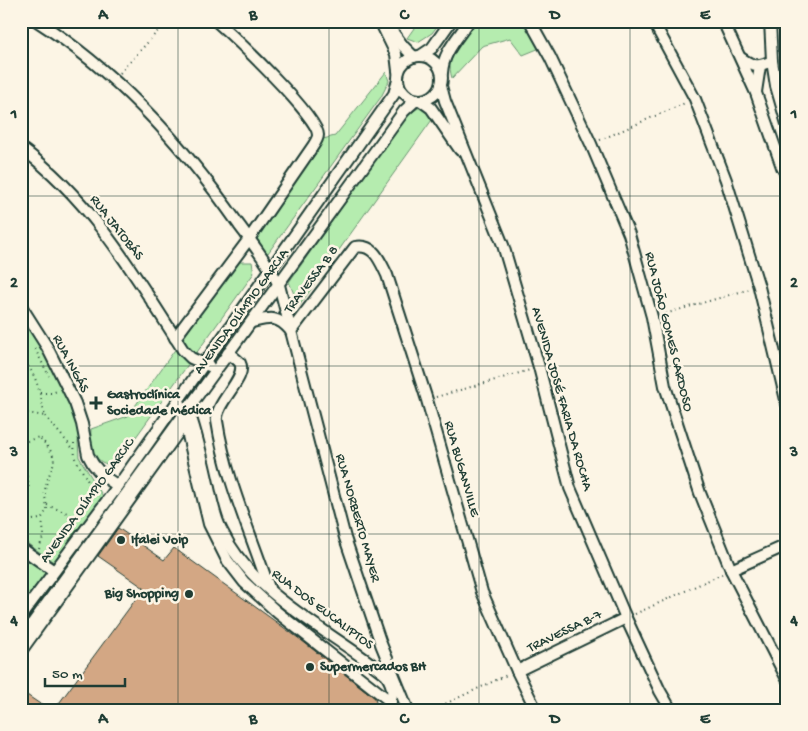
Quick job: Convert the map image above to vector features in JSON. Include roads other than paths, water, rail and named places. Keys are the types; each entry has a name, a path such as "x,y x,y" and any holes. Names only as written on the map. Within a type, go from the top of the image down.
{"street":[{"name":"RUA NORBERTO MAYER","path":"37,21 90,61 139,104 212,186 271,269 279,285 345,538 382,644 408,708"},
{"path":"175,338 249,239 318,136 315,126 282,86 261,63 216,21"},
{"path":"380,21 396,54 398,77 404,93 418,100 433,96 441,86 443,65 447,52 469,21"},
{"path":"384,21 403,46 417,56 427,57 434,61 442,74"},
{"path":"398,77 402,66 407,60 432,48 452,21"},
{"name":"RUA JOÃO GOMES CARDOSO","path":"530,21 550,57 591,144 629,234 652,318 666,386 700,493 731,570 787,679"},
{"path":"653,21 695,99 726,180 759,287 787,404"},
{"path":"723,21 756,92 782,167 787,176"},
{"path":"770,21 772,61 776,86 787,124"},
{"path":"741,58 750,64 760,66 772,61"},
{"path":"756,92 760,66"},
{"name":"AVENIDA OLÍMPIO GARCIA","path":"177,402 394,94 398,77"},
{"name":"AVENIDA JOSÉ FARIA DA ROCHA","path":"441,86 503,245 539,367 570,488 626,618 660,691 671,710"},
{"path":"776,86 787,92"},
{"name":"AVENIDA OLÍMPIO GARCIA","path":"21,639 404,111 418,100"},
{"name":"AVENIDA JOSÉ FARIA DA ROCHA","path":"418,100 431,108 474,172"},
{"name":"RUA JATOBÁS","path":"21,148 65,186 105,232 182,350 191,358 217,368"},
{"name":"TRAVESSA B 8","path":"291,331 355,246"},
{"name":"RUA BUGANVILLE","path":"355,246 369,247 377,256 387,275 427,400 482,592 536,710"},
{"name":"RUA INGÁS","path":"21,306 47,347 75,403 82,424 88,455 103,476 118,486"},
{"path":"252,322 276,318 283,322 291,331"},
{"path":"228,353 240,363 241,370 236,382 218,410 216,418 219,436 230,480 270,589"},
{"path":"177,402 187,410"},
{"name":"AVENIDA OLÍMPIO GARCIC","path":"21,616 118,486 177,402"},
{"name":"RUA DOS EUCALIPTOS","path":"187,410 192,421 215,512 221,530 231,548 244,566 289,606 371,664 390,680 393,690 388,706"},
{"path":"21,651 186,423 209,524 227,560 244,582 388,706 402,704 408,708"},
{"path":"731,570 787,545"},
{"path":"22,550 37,558 54,571"},
{"name":"TRAVESSA B-7","path":"517,671 626,618"},
{"path":"371,664 379,657 382,644"}],"place":[{"name":"Gastroclínica Sociedade Médica","path":"96,403"},
{"name":"Ifalei Voip","path":"121,540"},
{"name":"Big Shopping","path":"189,594"},
{"name":"Supermercados BH","path":"310,667"}]}
